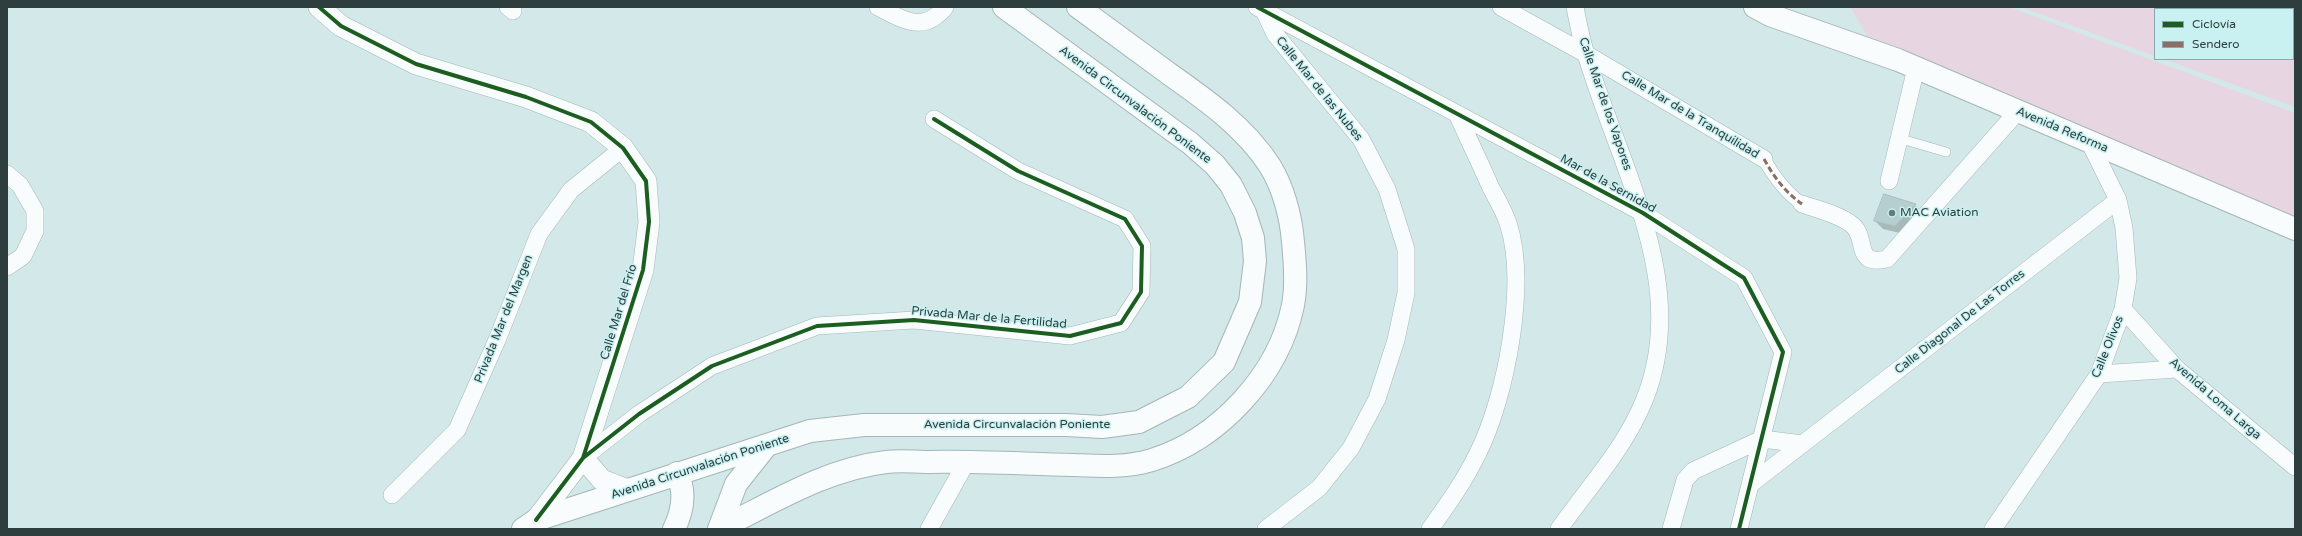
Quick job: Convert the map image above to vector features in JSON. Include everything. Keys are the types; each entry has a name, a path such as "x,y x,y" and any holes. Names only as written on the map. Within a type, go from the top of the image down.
{"main road":[{"name":"Avenida Circunvalación Poniente","path":"530,524 677,473 810,431 864,425 1102,426 1139,422 1188,397 1224,362 1250,302 1255,261 1253,238 1245,213 1231,185 1215,165 1190,143 1004,7"},
{"path":"719,529 795,491 842,471 887,462 967,461 1117,466 1151,460 1178,449 1203,435 1230,412 1262,378 1280,344 1293,305 1295,263 1292,229 1284,197 1270,166 1220,111 1078,7"},
{"name":"Avenida Reforma","path":"1755,7 1770,15 1916,68 2295,229"},
{"name":"Avenida Reforma","path":"1796,7 1827,36"},
{"path":"719,529 736,484 767,445"},
{"path":"674,529 682,510 683,496 682,483 677,473"}],"street":[{"name":"Calle Mar del Frío","path":"319,7 342,26 416,64 526,97 591,122 622,148 646,181 649,222 643,270 583,458 530,524"},
{"path":"878,7 908,22 920,23 933,19 945,7"},
{"name":"Calle Mar de la Tranquilidad","path":"1501,7 1586,54 1764,159 1782,186 1802,204"},
{"name":"Calle Mar de los Vapores","path":"1559,529 1620,444 1639,412 1650,385 1657,352 1660,316 1656,271 1643,214 1586,54 1575,7"},
{"name":"Mar de la Sernidad","path":"1261,10 1643,214 1744,278 1784,352 1752,483 1739,529"},
{"name":"Calle Mar de las Nubes","path":"1261,10 1275,34 1361,139 1388,189 1406,249 1406,293 1396,340 1377,399 1351,448 1319,488 1266,529"},
{"path":"1889,182 1898,138 1916,68"},
{"path":"1802,204 1851,223 1858,231 1862,251 1868,258 1877,261 1887,259 2018,111"},
{"path":"1430,529 1461,487 1479,451 1495,409 1508,354 1517,296 1516,258 1508,223 1457,114"},
{"name":"Privada Mar de la Fertilidad","path":"583,458 639,414 712,366 817,326 914,320 1070,336 1121,324 1141,292 1142,246 1125,219 1018,171 934,119"},
{"name":"Calle Olivos","path":"1993,529 2099,374 2123,309 2128,278 2127,250 2118,200 2089,141"},
{"name":"Privada Mar del Margen","path":"392,495 457,430 497,340 539,234 571,190 622,148"},
{"path":"7,174 20,185 35,211 35,231 23,256 7,266"},
{"name":"Calle Diagonal De Las Torres","path":"1752,483 2118,200"},
{"name":"Avenida Loma Larga","path":"2123,309 2177,369 2295,467"},
{"path":"2099,374 2177,369"},
{"path":"1671,529 1685,480 1693,471 1762,439 1803,444"},
{"path":"583,458 602,480 628,490"},
{"path":"929,529 967,461"}],"lane":[{"path":"1898,138 1946,152"}],"shaded area":[{"path":"1850,7 2009,7 2295,113 2295,217 1869,39"},
{"path":"2021,7 2295,7 2295,107 2167,60 2294,60 2294,8 2154,8 2154,56"}],"building":[{"name":"MAC Aviation","path":"1884,194 1916,204 1895,226 1874,221"}],"marked path":[{"path":"1764,159 1780,184 1802,204"}],"cycle path":[{"path":"319,7 341,26 416,64 526,97 591,122 623,148 646,181 649,222 643,270 583,458 536,520"},
{"path":"1257,7 1643,213 1744,278 1783,352 1739,529"},
{"path":"583,458 639,414 712,366 817,326 914,320 1070,336 1121,323 1141,292 1142,246 1125,219 1018,171 934,119"}],"place":[{"name":"MAC Aviation","path":"1892,213"}]}
